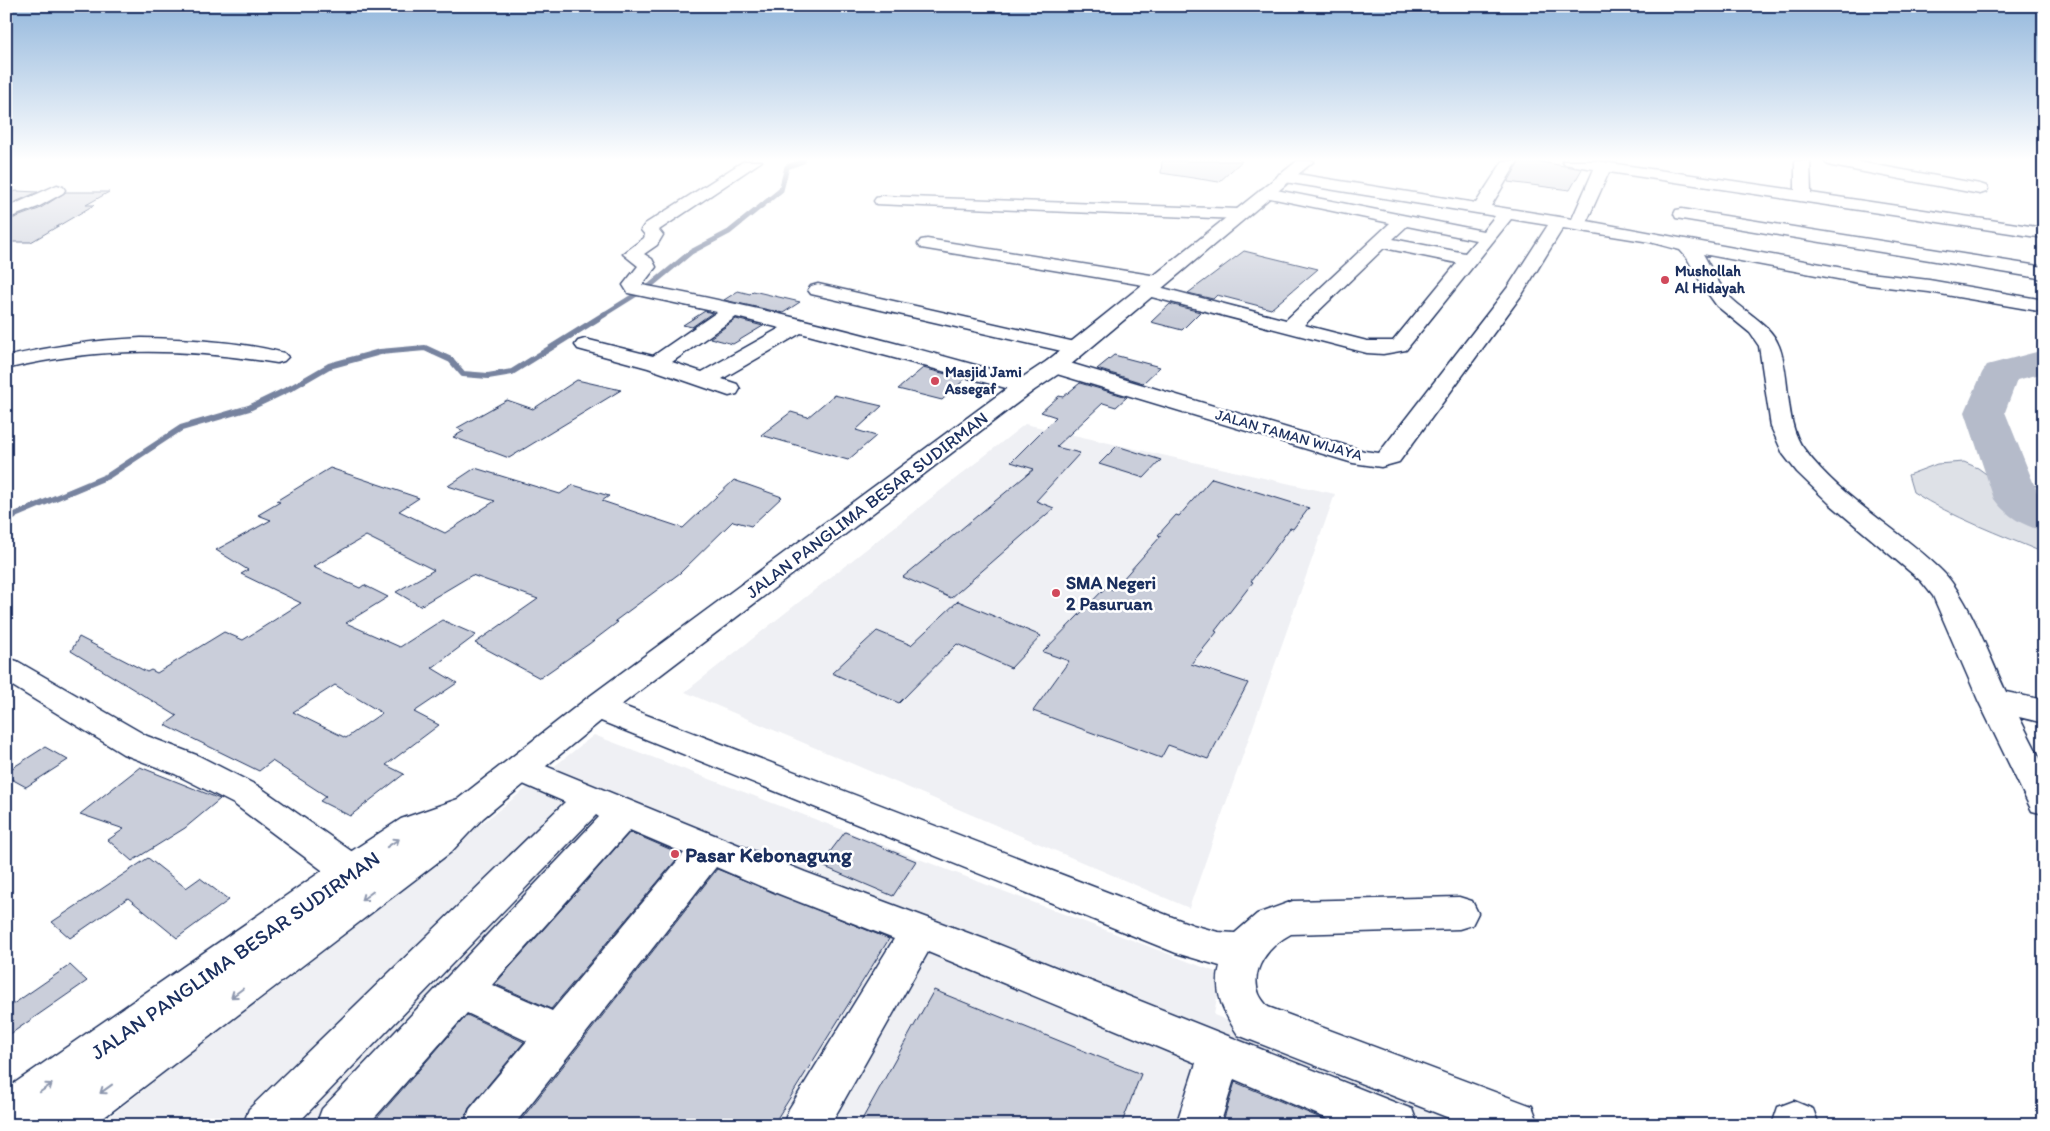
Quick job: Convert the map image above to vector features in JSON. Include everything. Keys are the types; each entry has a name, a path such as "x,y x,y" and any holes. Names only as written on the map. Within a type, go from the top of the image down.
{"street":[{"path":"673,214 651,228 650,230 654,235 651,241 632,254 646,263 647,267 632,285 642,291 668,294 733,310 947,364 1025,386"},
{"path":"1232,214 1238,214"},
{"name":"JALAN PANGLIMA BESAR SUDIRMAN","path":"57,1125 438,842 471,808 597,707 1025,386 1055,366 1238,214"},
{"path":"1376,214 1489,237"},
{"path":"927,244 1152,286 1367,347 1399,346 1506,214 1870,279 1929,286 2044,306"},
{"name":"JALAN TAMAN WIJAYA","path":"1055,366 1362,458 1381,460 1390,457 1574,214"},
{"path":"1678,244 1682,214 2044,273"},
{"path":"1919,214 2044,233"},
{"path":"1291,326 1404,219"},
{"path":"1380,242 1470,260"},
{"path":"1678,244 1695,256 1713,288 1724,302 1757,329 1769,346 1784,427 1791,449 1806,467 1839,499 1931,575 1946,593 1994,700 2044,801"},
{"path":"818,290 1075,348"},
{"path":"656,363 733,310"},
{"path":"706,379 796,327"},
{"path":"586,345 656,363 729,388"},
{"path":"6,363 46,354 118,346 193,346 277,357"},
{"path":"6,668 135,745 187,765 246,795 351,871"},
{"path":"1994,700 2044,712"},
{"path":"597,707 1190,941 1218,949 1244,951"},
{"path":"520,769 792,883 919,932 1396,1125"},
{"path":"338,1125 461,991 607,806"},
{"path":"265,1125 607,806"},
{"name":"JALAN PANGLIMA BESAR SUDIRMAN","path":"6,1116 351,871 414,829 471,808"},
{"path":"486,1125 710,848"},
{"path":"1459,913 1293,917 1275,922 1261,931 1244,951 1235,983 1240,1003 1253,1021 1519,1124"},
{"path":"804,1125 919,932"},
{"path":"461,991 558,1034"},
{"path":"1198,1125 1220,1054"}],"shaded area":[{"name":"SMA Negeri 2 Pasuruan","path":"1025,424 1335,494 1189,908 685,692"},
{"path":"1964,462 1978,468 1993,479 2044,487 2044,553 1961,518 1913,492 1908,475 1937,464"},
{"name":"Pasar Kebonagung","path":"594,735 1221,974 1214,1015 1489,1125 99,1125"}],"building":[{"path":"26,214 79,214 31,242 6,242 6,221"},
{"path":"1244,251 1318,269 1271,309 1217,295 1213,299 1188,293"},
{"path":"738,291 750,294 753,291 800,302 783,313 724,300"},
{"path":"1170,304 1200,312 1182,330 1151,322"},
{"path":"705,311 712,313 692,327 683,325"},
{"path":"736,319 763,326 733,344 710,338"},
{"path":"1114,355 1160,367 1143,383 1097,369"},
{"name":"Masjid Jami Assegaf","path":"923,368 965,379 942,400 898,389"},
{"path":"577,380 621,390 509,458 453,437 464,431 457,428 507,400 533,409"},
{"path":"1080,383 1127,397 1116,407 1103,403 1056,447 1080,453 1036,501 1054,508 951,598 903,577 1034,469 1011,462 1056,417 1041,412 1059,396 1063,397"},
{"path":"834,395 882,406 856,430 876,436 848,460 761,435 791,412 808,417"},
{"path":"1117,446 1161,460 1144,478 1099,464"},
{"path":"330,468 419,498 399,511 445,533 495,501 448,486 475,468 560,494 573,485 609,496 602,501 683,528 734,480 782,497 751,526 733,521 680,573 615,621 618,622 589,644 540,678 475,643 538,599 472,575 420,606 396,592 434,570 366,536 313,567 360,588 364,585 388,597 346,623 400,647 442,620 476,635 432,668 457,683 414,712 439,725 386,765 404,774 350,816 320,801 326,796 272,761 259,771 165,725 177,716 71,651 79,637 147,672 151,670 157,673 224,632 243,640 301,603 241,574 248,570 216,550 271,520 258,515 280,502 276,501","holes":["335,685 382,713 346,738 293,712"]},
{"path":"1212,478 1309,508 1293,529 1290,528 1251,581 1253,582 1215,631 1217,632 1191,664 1248,683 1208,759 1168,745 1161,758 1033,711 1069,661 1043,652 1106,587 1113,590 1161,536 1158,535 1176,515 1179,516"},
{"path":"958,601 1041,636 1011,668 957,644 899,703 832,673 877,631 911,645"},
{"path":"45,747 68,760 26,787 6,776 6,772"},
{"path":"140,767 220,799 185,828 132,861 108,840 124,829 80,814"},
{"path":"630,832 681,854 551,1009 495,984"},
{"path":"845,832 916,861 893,896 820,865"},
{"path":"148,858 186,888 200,878 229,900 177,938 128,898 70,938 52,922"},
{"path":"717,869 889,939 773,1125 517,1125"},
{"path":"70,965 87,981 6,1037 6,1009"},
{"path":"934,990 1141,1074 1121,1125 859,1125"},
{"path":"467,1015 524,1042 469,1108 462,1125 371,1125"},
{"path":"1235,1082 1337,1125 1222,1125"}],"waterway":[{"path":"603,315 651,285 691,252 729,232 752,214"},
{"path":"10,517 108,476 181,428 249,408 291,388 329,366 380,352 425,348 451,360 463,374 488,376 512,372 605,314"},
{"path":"2044,361 2001,373 1985,412 2017,499 2044,517"},
{"path":"6,519 13,516"}],"place":[{"name":"Mushollah Al Hidayah","path":"1665,280"},
{"name":"Masjid Jami Assegaf","path":"935,381"},
{"name":"SMA Negeri 2 Pasuruan","path":"1056,593"},
{"name":"Pasar Kebonagung","path":"675,854"}]}
